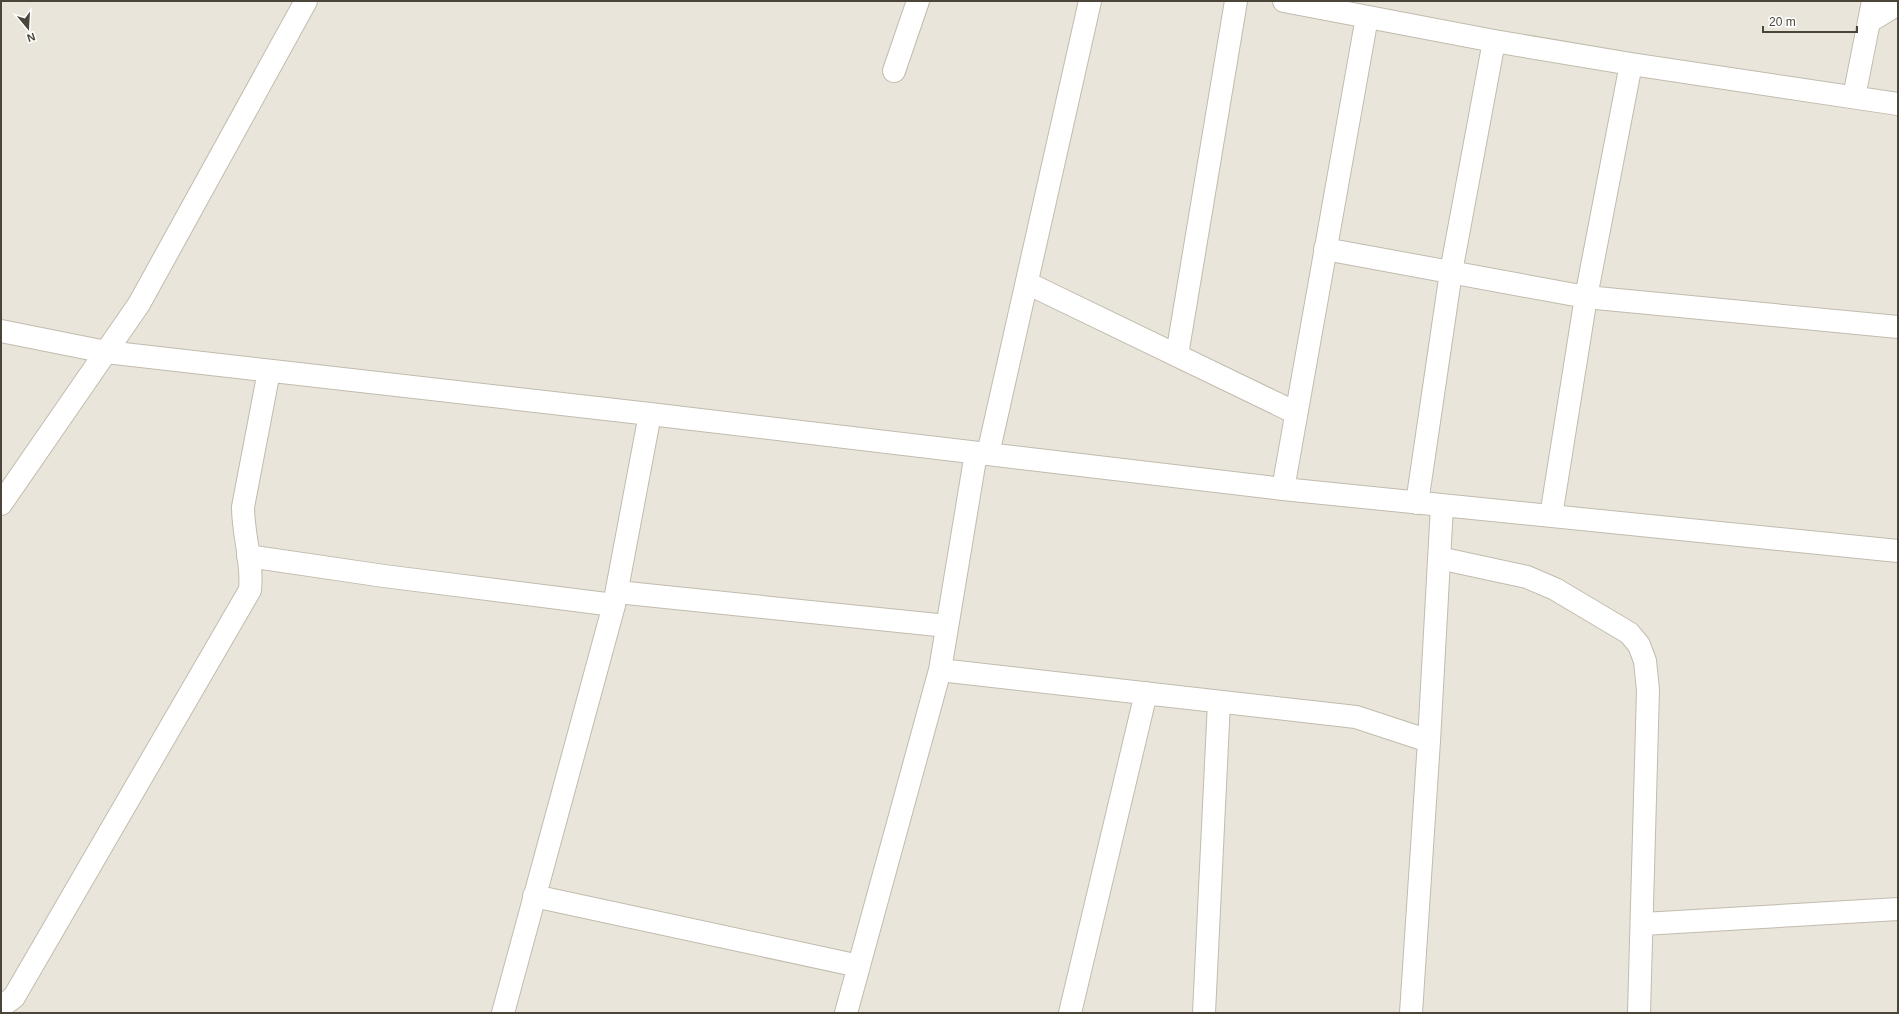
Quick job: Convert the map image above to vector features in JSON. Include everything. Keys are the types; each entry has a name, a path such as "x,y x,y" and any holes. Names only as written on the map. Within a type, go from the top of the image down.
{"street":[{"path":"1,504 139,304 306,1"},
{"path":"894,71 918,1"},
{"path":"846,1013 940,670 947,626 982,454 1027,283 1090,1"},
{"path":"1177,355 1236,1"},
{"path":"1284,1 1494,41 1631,64 1898,104"},
{"path":"1854,97 1871,11 1898,4"},
{"path":"1283,489 1325,249 1368,17"},
{"path":"1417,503 1451,272 1494,41"},
{"path":"1551,516 1586,297 1631,64"},
{"path":"1325,249 1586,297 1898,328"},
{"path":"1027,283 1296,413"},
{"path":"1,331 106,352 650,414 1283,489 1898,551"},
{"path":"1,1007 14,997 250,590 251,576 243,524 243,507 269,371"},
{"path":"503,1013 616,598 650,414"},
{"path":"1411,1013 1429,741 1442,506"},
{"path":"248,556 384,576 616,598 947,626"},
{"path":"1439,558 1527,577 1548,586 1629,633 1639,645 1645,661 1648,690 1643,924 1639,1013"},
{"path":"940,670 1356,717 1429,741"},
{"path":"1070,1013 1146,693"},
{"path":"1204,1013 1219,702"},
{"path":"534,896 859,966"},
{"path":"1643,924 1898,909"}],"shaded area":[{"path":"1,1 1898,1 1898,1013 1,1013"}]}
